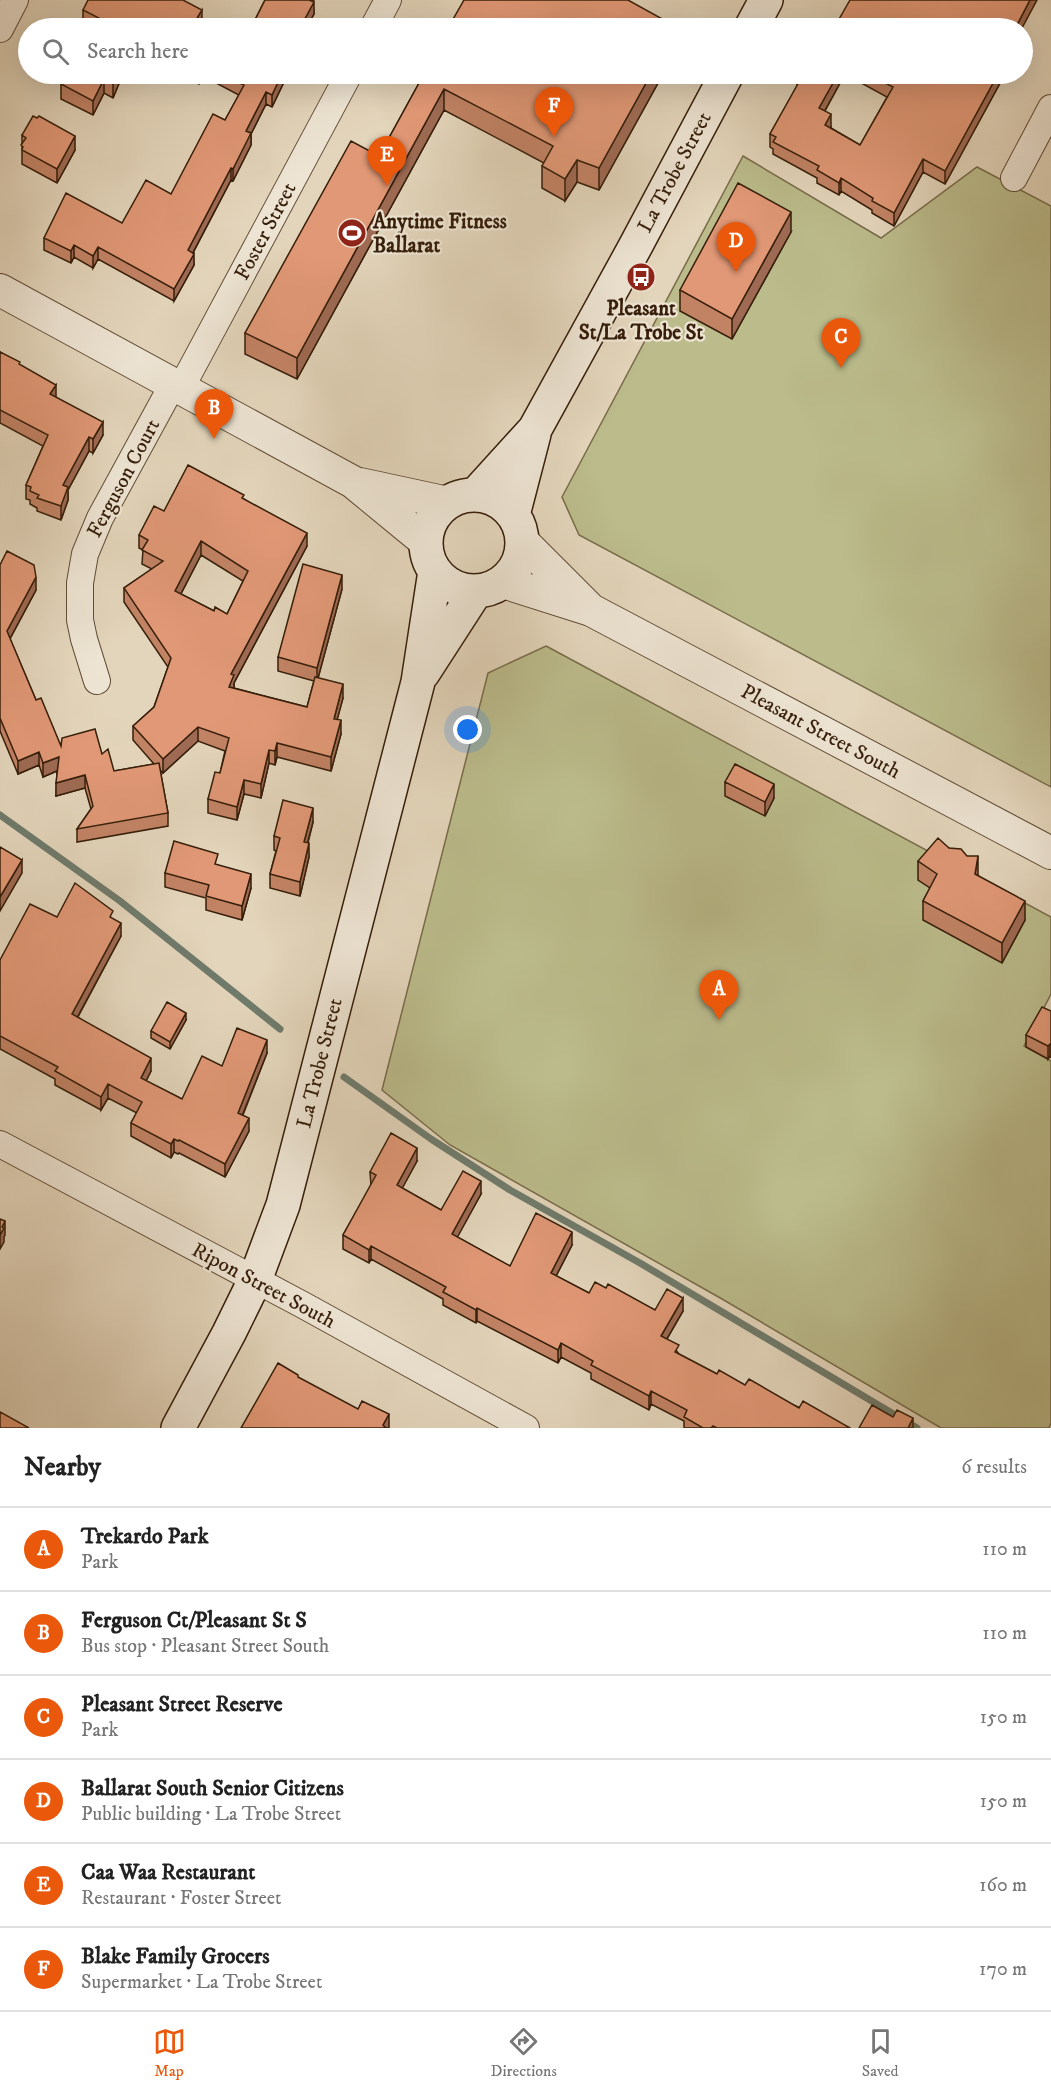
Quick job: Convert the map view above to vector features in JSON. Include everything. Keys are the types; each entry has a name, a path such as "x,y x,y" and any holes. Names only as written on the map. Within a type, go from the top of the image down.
{"main road":[{"path":"756,18 766,0"},
{"name":"La Trobe Street","path":"461,499 535,429 722,84"},
{"name":"La Trobe Street","path":"518,528 535,429"},
{"path":"490,498 503,504 518,528 520,556 514,571 490,587 460,590 446,582 431,557 429,527 437,514 461,499 490,498"},
{"name":"La Trobe Street","path":"178,1428 230,1333 255,1280 286,1194 418,682 431,557"},
{"name":"La Trobe Street","path":"418,682 490,587"}],"street":[{"path":"0,29 15,0"},
{"path":"378,18 388,0"},
{"name":"Foster Street","path":"177,386 343,84"},
{"path":"1014,178 1051,108"},
{"path":"1,290 353,482 431,557"},
{"name":"Ferguson Court","path":"98,681 80,620 80,583 85,554 95,526 177,386"},
{"path":"353,482 461,499"},
{"name":"Pleasant Street South","path":"518,528 591,610"},
{"name":"Pleasant Street South","path":"490,587 591,610 1051,853"},
{"name":"Ripon Street South","path":"0,1144 526,1428"}],"green space":[{"path":"743,156 881,238 977,167 1051,206 1051,787 579,535 562,497"},
{"path":"546,646 1051,917 1051,994 1024,1046 1051,1061 1051,1423 1049,1428 941,1428 722,1299 450,1145 382,1090 488,673"}],"building":[{"path":"88,0 183,0 202,10 197,18 99,18 83,10"},
{"path":"265,0 314,2 305,18 256,18"},
{"path":"464,0 628,0 661,18 454,18"},
{"path":"850,0 1030,0 1021,18 840,18"},
{"path":"61,84 102,84 93,101"},
{"path":"242,84 277,84 272,95 266,92 246,131 251,133 188,250 194,254 174,289 98,247 93,256 74,245 71,251 44,238 66,193 122,223 146,180 171,194 213,114 225,120 244,85"},
{"path":"419,84 645,84 599,168 577,160 565,179 542,166 553,146 444,89 297,358 245,333 351,141 379,156"},
{"path":"798,84 832,84 819,108 831,114 825,125 860,145 893,87 887,84 993,84 945,171 923,159 894,213 872,201 873,198 841,178 839,183 817,170 819,166 773,142 776,137 770,134"},
{"path":"33,116 37,118 39,116 75,136 57,169 22,150 21,145 26,138 22,135"},
{"path":"738,183 791,212 732,319 680,290"},
{"path":"0,352 56,385 50,394 103,422 93,439 89,437 63,485 68,487 61,506 37,498 39,495 30,491 31,487 26,485 48,435 0,410"},
{"path":"188,465 244,495 242,498 307,533 231,674 234,675 229,687 307,707 315,677 343,684 334,719 341,720 331,757 277,743 275,751 269,750 261,784 244,780 237,807 208,799 215,772 220,773 229,738 198,727 163,759 133,726 154,707 171,658 124,588 163,561 142,550 148,540 139,535 154,506 164,511","holes":["201,541 248,571 227,614 215,607 214,611 175,591"]},
{"path":"7,551 34,565 36,577 7,631 36,700 41,698 61,746 62,738 95,729 102,754 108,749 114,771 159,763 168,813 77,829 93,806 85,775 56,783 59,757 43,763 39,752 18,761 0,718 0,565"},
{"path":"303,564 342,575 317,668 278,657"},
{"path":"735,764 774,784 765,802 725,782"},
{"path":"283,800 313,808 304,842 309,843 300,882 270,874 280,838 274,836"},
{"path":"938,838 949,848 961,849 967,856 978,856 975,874 1025,901 1002,943 923,901 937,874 918,861"},
{"path":"174,841 218,854 215,864 251,874 242,906 206,896 209,885 165,873"},
{"path":"0,847 22,860 0,897"},
{"path":"75,883 113,911 110,917 121,923 72,1014 151,1058 141,1078 182,1099 202,1056 222,1066 237,1028 267,1040 238,1113 249,1118 225,1164 179,1140 174,1139 171,1144 131,1123 142,1102 108,1084 101,1097 55,1071 58,1067 0,1036 0,960 30,904 57,917"},
{"path":"167,1002 186,1013 170,1042 151,1031"},
{"path":"1042,1007 1051,1011 1051,1044 1048,1046 1026,1035"},
{"path":"391,1133 417,1148 397,1185 441,1210 463,1171 481,1181 452,1234 510,1266 536,1213 572,1232 551,1273 589,1293 595,1282 606,1288 608,1284 655,1310 667,1289 683,1298 661,1336 679,1345 675,1352 717,1374 719,1370 745,1385 749,1379 799,1408 803,1401 850,1428 717,1428 713,1426 703,1428 684,1417 687,1410 651,1391 649,1396 591,1365 593,1361 561,1343 558,1350 477,1308 476,1310 443,1292 446,1287 371,1246 369,1250 343,1235 376,1175 370,1172"},
{"path":"0,1219 5,1221 0,1235"},
{"path":"278,1363 298,1377 358,1409 362,1401 389,1414 383,1425 386,1428 241,1428"},
{"path":"872,1405 893,1417 897,1410 913,1418 908,1428 859,1428"},
{"path":"0,1412 29,1428 0,1428"}],"waterway":[{"path":"0,815 120,901 280,1029"},
{"path":"344,1077 431,1139 510,1190 640,1263 917,1428"}],"place":[{"name":"Blake Family Grocers","path":"554,137"},
{"name":"Caa Waa Restaurant","path":"387,186"},
{"name":"Anytime Fitness Ballarat","path":"352,233"},
{"name":"Ballarat South Senior Citizens","path":"736,272"},
{"name":"Pleasant St/La Trobe St","path":"641,277"},
{"name":"Pleasant Street Reserve","path":"841,368"},
{"name":"Ferguson Ct/Pleasant St S","path":"214,439"},
{"name":"Trekardo Park","path":"719,1020"}]}
